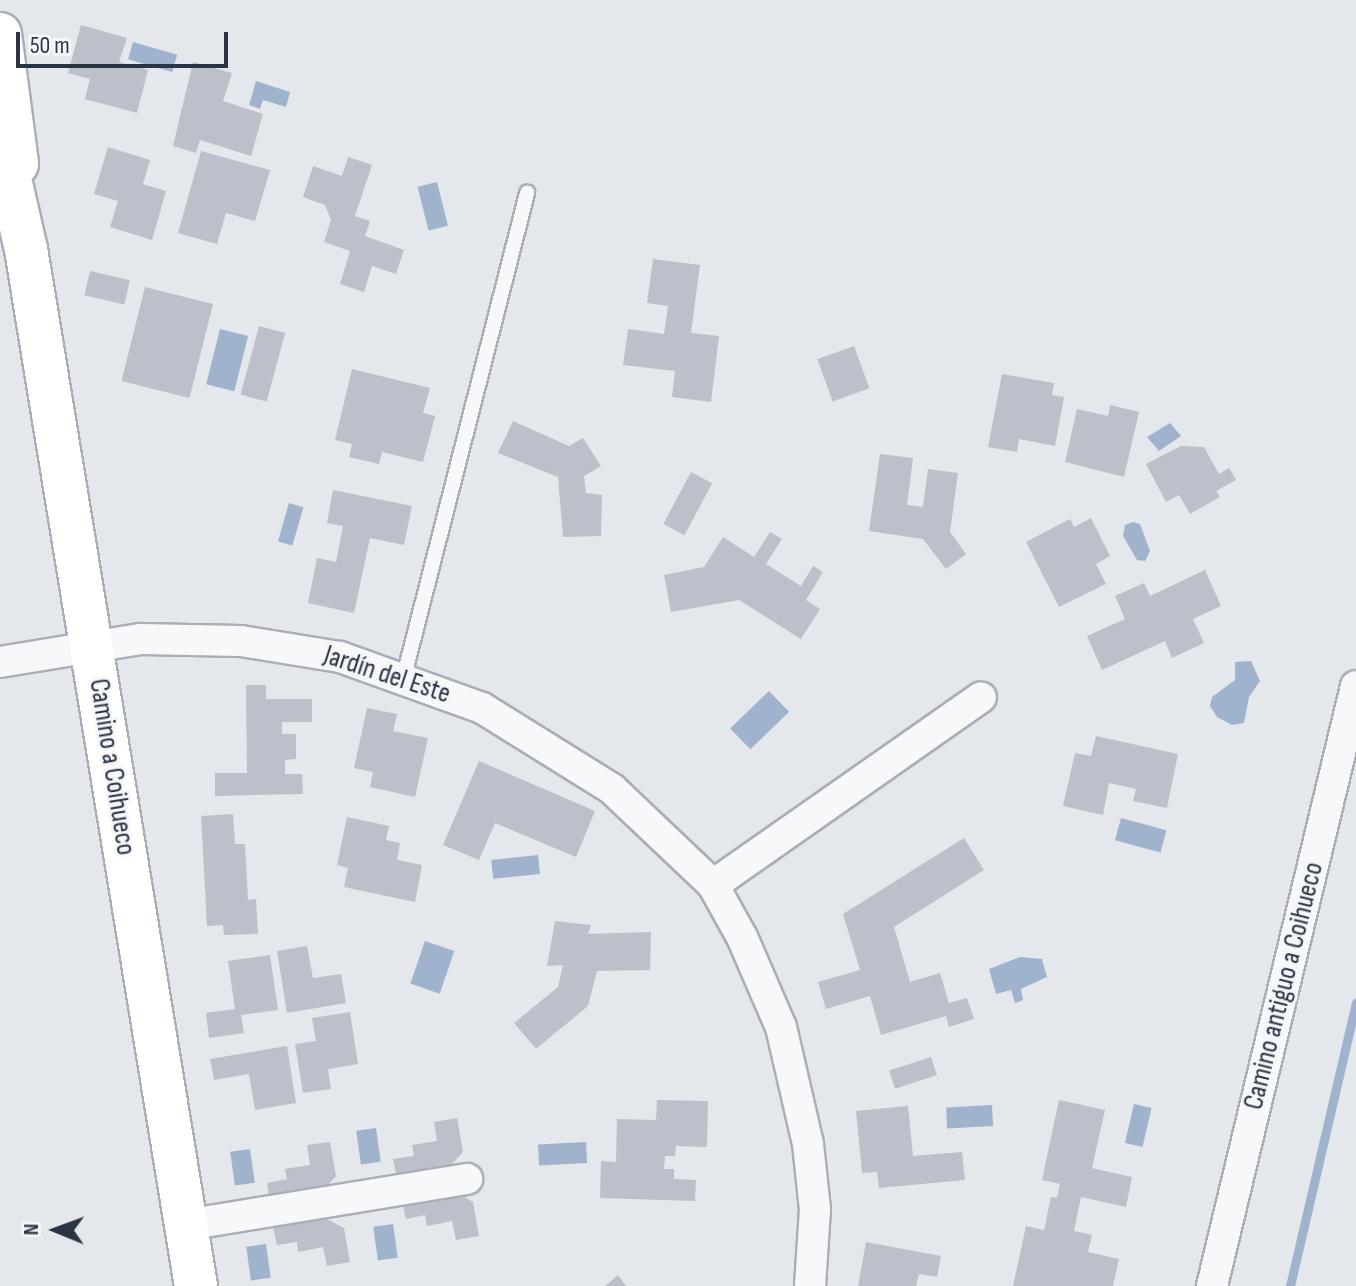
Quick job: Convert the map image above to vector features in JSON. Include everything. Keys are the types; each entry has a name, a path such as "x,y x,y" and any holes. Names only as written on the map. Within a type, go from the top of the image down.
{"main road":[{"name":"Camino a Coihueco","path":"0,34 26,249 196,1286"},
{"name":"Camino a Coihueco","path":"0,135 26,249"}],"street":[{"name":"Jardín del Este","path":"0,662 91,643 241,641 340,657 404,676 482,708 571,759 651,822 713,885 742,937 781,1027 814,1196 810,1286"},
{"name":"Camino antiguo a Coihueco","path":"1212,1286 1356,686"},
{"path":"713,885 981,697"},
{"path":"186,1225 467,1179"}],"lane":[{"path":"404,676 527,192"}],"water":[{"path":"133,42 177,55 172,72 128,59"},
{"path":"256,81 290,92 286,107 263,100 260,109 249,105"},
{"path":"437,182 448,226 428,231 418,187"},
{"path":"220,329 248,336 234,391 206,384"},
{"path":"1170,423 1181,436 1159,451 1147,437"},
{"path":"289,503 303,507 292,546 278,541"},
{"path":"1133,522 1140,524 1150,551 1145,561 1137,560 1123,536 1125,525"},
{"path":"1251,661 1260,681 1249,697 1244,723 1232,725 1217,717 1210,706 1212,697 1235,680 1235,662"},
{"path":"769,691 789,712 750,749 730,729"},
{"path":"1121,818 1166,830 1160,852 1115,840"},
{"path":"538,855 540,874 493,879 491,860"},
{"path":"425,941 454,951 440,994 410,984"},
{"path":"1020,957 1042,959 1047,977 1021,989 1023,1000 1015,1003 1011,990 996,994 989,969"},
{"path":"1134,1104 1152,1108 1143,1147 1125,1143"},
{"path":"992,1105 993,1126 947,1128 946,1107"},
{"path":"376,1128 381,1162 361,1164 356,1131"},
{"path":"586,1142 587,1163 539,1165 538,1145"},
{"path":"250,1149 255,1183 235,1185 230,1152"},
{"path":"393,1224 398,1258 378,1260 373,1227"},
{"path":"266,1244 271,1278 251,1280 246,1247"}],"building":[{"path":"81,25 127,38 119,62 148,70 137,113 85,99 90,79 68,73"},
{"path":"193,62 232,73 223,101 263,114 251,156 200,140 196,153 173,146"},
{"path":"108,147 150,160 143,184 166,191 152,240 110,227 118,201 94,194"},
{"path":"201,151 270,170 255,221 226,213 217,244 178,233"},
{"path":"348,157 372,165 355,216 370,221 365,236 404,250 396,274 372,266 364,292 340,284 350,251 324,242 331,220 325,205 303,197 313,166 342,176"},
{"path":"653,259 700,265 691,333 719,336 711,402 672,397 675,371 623,365 628,329 664,334 668,306 647,303"},
{"path":"90,271 130,280 124,305 84,295"},
{"path":"145,287 213,304 189,398 122,381"},
{"path":"259,326 285,333 267,402 241,395"},
{"path":"854,346 869,388 833,402 817,359"},
{"path":"352,369 430,388 423,413 435,416 423,462 382,452 379,464 349,457 352,444 335,440"},
{"path":"1002,374 1054,383 1052,395 1064,397 1055,446 1019,439 1017,452 988,447"},
{"path":"1110,405 1139,412 1124,477 1065,462 1077,409 1108,416"},
{"path":"513,421 569,446 583,438 601,466 584,476 586,493 602,495 601,536 563,537 558,477 498,453"},
{"path":"1181,446 1204,447 1219,474 1229,468 1236,480 1216,491 1220,497 1190,514 1179,495 1166,502 1146,464"},
{"path":"880,454 913,458 907,505 923,507 928,469 958,473 950,532 966,554 946,569 923,539 869,531"},
{"path":"691,472 712,483 684,535 663,524"},
{"path":"333,490 412,506 404,545 370,538 354,613 308,603 317,558 336,562 343,526 327,523"},
{"path":"1091,518 1110,556 1096,564 1106,584 1059,607 1026,542 1070,519 1074,527"},
{"path":"770,532 782,539 766,564 801,586 813,566 823,572 806,600 820,609 801,639 739,600 671,612 664,575 704,567 723,537 754,557"},
{"path":"1205,570 1221,606 1193,619 1204,643 1172,658 1165,641 1102,670 1087,636 1125,619 1115,596 1144,583 1150,596"},
{"path":"246,685 266,685 266,699 312,699 312,722 282,722 282,734 296,734 296,759 285,760 285,774 302,774 303,794 215,796 215,773 247,773"},
{"path":"367,708 397,714 393,731 428,738 415,797 370,787 373,772 354,768"},
{"path":"1096,736 1178,754 1167,808 1133,801 1136,789 1109,783 1103,815 1063,806 1075,753 1091,756"},
{"path":"479,761 595,811 576,857 495,823 479,860 443,845"},
{"path":"233,814 235,844 245,844 248,900 256,899 258,934 224,935 223,925 207,926 201,816"},
{"path":"347,817 389,826 386,840 400,843 397,860 422,865 415,902 344,887 348,868 337,865"},
{"path":"964,838 984,870 894,927 910,982 940,973 949,1003 967,998 974,1019 949,1027 946,1016 881,1035 870,996 826,1009 818,982 860,970 843,914"},
{"path":"555,921 591,925 588,934 651,932 650,970 597,971 588,1006 536,1049 514,1023 558,987 563,965 547,966"},
{"path":"307,946 313,978 341,974 346,1003 287,1013 277,951"},
{"path":"270,955 278,1010 241,1015 244,1033 209,1038 206,1013 235,1009 228,961"},
{"path":"350,1012 358,1064 328,1069 331,1089 303,1093 295,1044 316,1041 312,1018"},
{"path":"287,1046 296,1103 255,1110 249,1074 214,1080 210,1059"},
{"path":"931,1057 937,1075 895,1089 889,1071"},
{"path":"657,1100 708,1101 707,1147 676,1146 675,1156 665,1156 664,1169 674,1169 674,1179 696,1180 695,1201 600,1198 601,1161 616,1162 617,1119 656,1120"},
{"path":"1059,1100 1105,1110 1092,1168 1132,1177 1126,1207 1081,1197 1074,1231 1092,1235 1088,1252 1119,1259 1113,1286 1013,1286 1026,1226 1044,1230 1051,1197 1057,1198 1060,1184 1042,1180"},
{"path":"908,1106 913,1156 962,1152 965,1180 879,1188 877,1172 862,1173 856,1111"},
{"path":"457,1118 463,1152 448,1168 397,1177 393,1159 414,1156 412,1145 437,1141 434,1122"},
{"path":"330,1142 336,1176 322,1192 270,1201 267,1183 287,1179 285,1169 310,1165 307,1145"},
{"path":"454,1191 473,1202 479,1236 456,1240 452,1221 427,1226 425,1215 406,1219 402,1200"},
{"path":"325,1218 344,1228 350,1262 327,1266 323,1247 298,1252 297,1242 277,1245 273,1227"},
{"path":"866,1242 941,1256 937,1277 919,1274 916,1286 858,1286"},
{"path":"618,1275 626,1286 605,1286"}],"waterway":[{"path":"1290,1286 1356,1003"}]}
